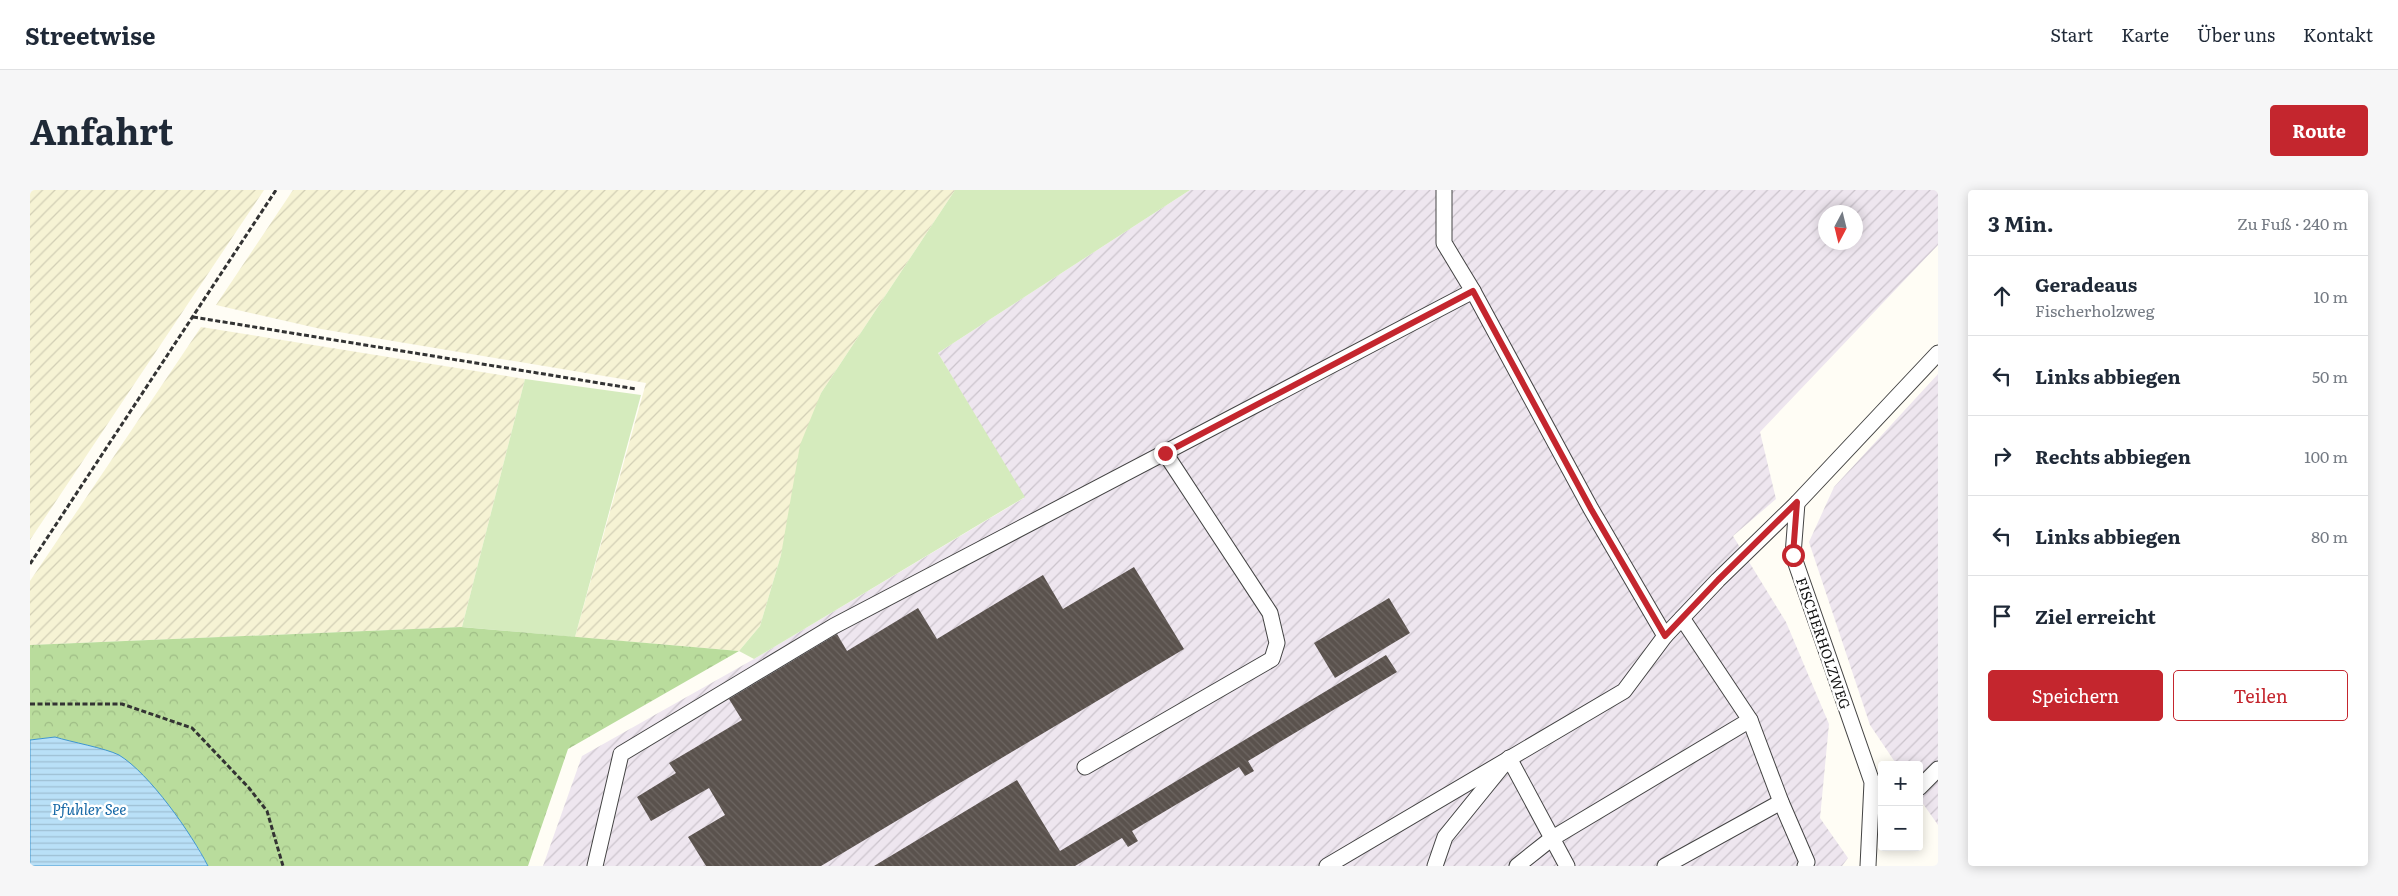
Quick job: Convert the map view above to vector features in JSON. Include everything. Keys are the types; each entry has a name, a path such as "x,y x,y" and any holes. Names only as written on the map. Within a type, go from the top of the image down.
{"lane":[{"path":"1444,190 1444,243 1473,291 1591,509 1665,636"},
{"path":"595,866 621,754 834,626 1473,291"},
{"path":"1327,866 1624,691 1665,636 1797,502 1938,353"},
{"path":"1085,767 1272,659 1277,643 1270,613 1165,453"},
{"name":"FISCHERHOLZWEG","path":"1797,502 1793,555 1872,782 1868,866"},
{"path":"1682,618 1750,720 1781,802 1807,862 1805,866"},
{"path":"1516,866 1551,839 1750,720"},
{"path":"1508,758 1567,866"},
{"path":"1435,866 1445,837 1508,758"},
{"path":"1923,784 1938,769"},
{"path":"1665,866 1781,802"},
{"path":"1870,838 1878,830"}],"path":[{"path":"30,564 276,190"},
{"path":"192,317 636,389"},
{"path":"30,704 122,704 192,728 249,788 267,811 283,866"}],"shaded area":[{"path":"30,190 264,190 30,540"},
{"path":"293,190 955,190 821,393 781,555 760,626 739,651 575,637 646,383 321,329 216,305"},
{"path":"1190,190 1938,190 1938,245 1760,432 1776,499 1733,536 1786,622 1829,724 1820,818 1848,858 1842,866 543,866 582,756 754,659 1024,498 938,353"},
{"path":"201,327 525,379 462,627 30,645 30,581"},
{"path":"1938,374 1938,825 1923,804 1923,761 1894,761 1870,725 1809,542 1834,487"}],"green space":[{"path":"955,190 1190,190 938,353 1025,497 754,659 739,651 760,626 781,555 800,445 821,393"},
{"path":"525,379 641,395 575,637 462,627"},
{"path":"461,627 739,651 568,749 528,866 208,866 199,849 151,785 118,755 55,737 30,740 30,645"}],"water":[{"name":"Pfuhler See","path":"55,737 113,752 131,764 169,805 208,866 30,866 30,740"}],"building":[{"path":"1134,567 1184,649 821,866 706,866 688,837 725,815 709,788 651,821 637,797 676,773 669,763 742,720 729,699 837,634 847,651 918,608 937,639 1043,575 1063,609"},
{"path":"1389,598 1410,633 1335,678 1314,643"},
{"path":"1386,655 1397,672 1248,761 1254,771 1245,776 1239,767 1132,831 1138,841 1128,847 1122,838 1075,866 874,866 1017,780 1060,851"}],"route":[{"path":"1165,453 1473,291 1591,509 1665,636 1718,580 1797,502 1793,555"}]}
